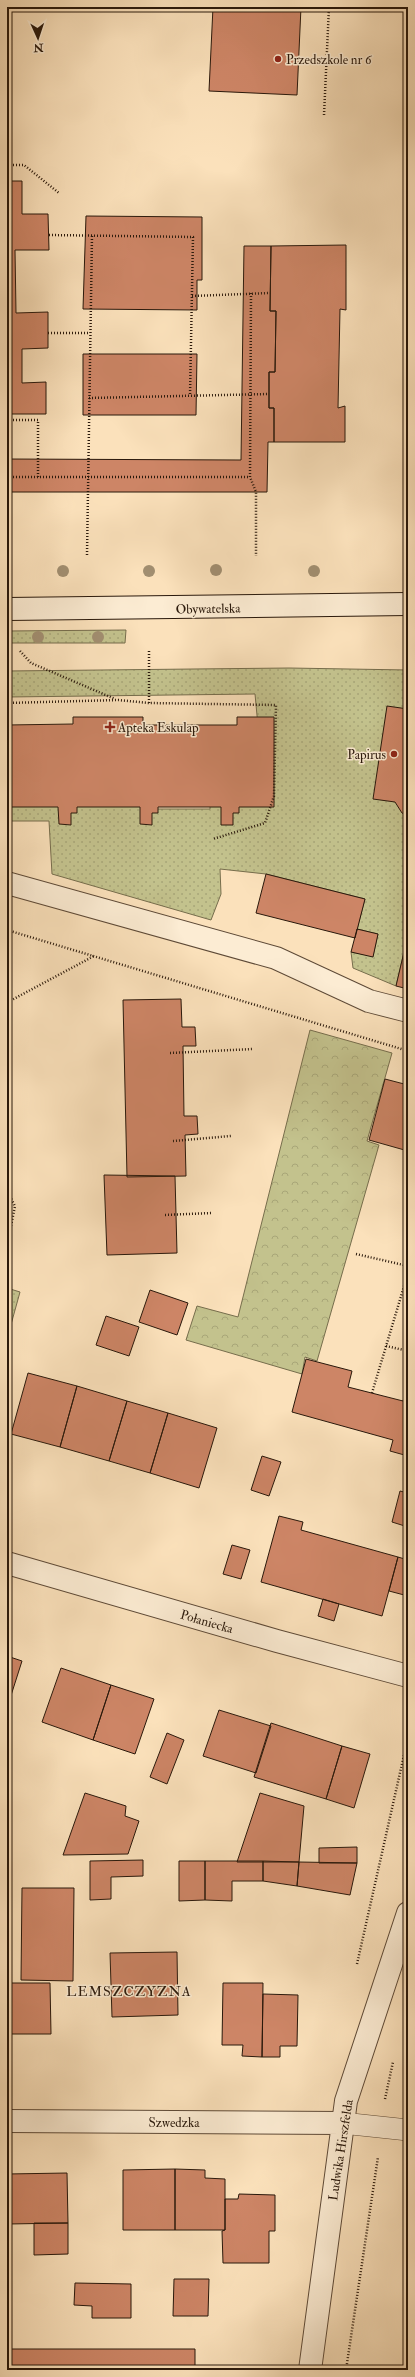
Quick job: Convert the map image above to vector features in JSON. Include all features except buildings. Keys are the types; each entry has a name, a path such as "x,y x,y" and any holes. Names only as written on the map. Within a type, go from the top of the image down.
{"street":[{"name":"Obywatelska","path":"7,609 408,604"},
{"path":"7,883 276,958 369,1001 408,1011"},
{"name":"Połaniecka","path":"7,1563 277,1641 408,1676"},
{"name":"Ludwika Hirszfelda","path":"310,2370 346,2101 408,1913"},
{"name":"Szwedzka","path":"7,2121 342,2124"}],"lane":[{"path":"342,2124 408,2130"}],"path":[{"path":"324,115 329,7"},
{"path":"7,164 24,165 59,193"},
{"path":"49,235 193,237 190,396"},
{"path":"87,555 92,235"},
{"path":"251,293 252,395 250,478 256,492 256,556"},
{"path":"192,296 270,293"},
{"path":"48,332 90,333"},
{"path":"89,398 242,396 269,394"},
{"path":"7,420 38,420 38,477"},
{"path":"7,477 250,478"},
{"path":"20,651 31,663 118,700"},
{"path":"149,651 149,703"},
{"path":"7,704 118,700 149,703 276,705 274,796 265,823 213,838"},
{"path":"7,930 408,1051"},
{"path":"7,1006 8,1002 94,956"},
{"path":"170,1053 253,1049"},
{"path":"173,1141 231,1136"},
{"path":"7,1190 15,1206 7,1246"},
{"path":"165,1215 212,1213"},
{"path":"356,1254 408,1266"},
{"path":"372,1393 408,1273"},
{"path":"386,1346 408,1351"},
{"path":"356,1968 404,1755 408,1756"},
{"path":"346,2370 379,2151 379,2128 393,2064"}],"green space":[{"path":"126,630 125,643 7,643 7,631"},
{"path":"289,668 408,670 408,935 396,986 353,968 351,952 373,956 378,934 357,929 365,899 266,874 220,869 221,894 211,920 52,874 49,821 7,821 7,804 144,796 144,809 210,809 210,797 258,726 255,694 7,697 7,671"},
{"path":"310,1030 392,1053 367,1141 379,1145 317,1361 305,1357 302,1374 186,1340 197,1306 238,1317"},
{"path":"7,1288 20,1292 7,1339"}],"place":[{"name":"Przedszkole nr 6","path":"278,59"},
{"name":"Apteka Eskulap","path":"110,727"},
{"name":"Papirus","path":"394,754"}],"district":[{"name":"LEMSZCZYZNA","path":"129,1991"}]}
